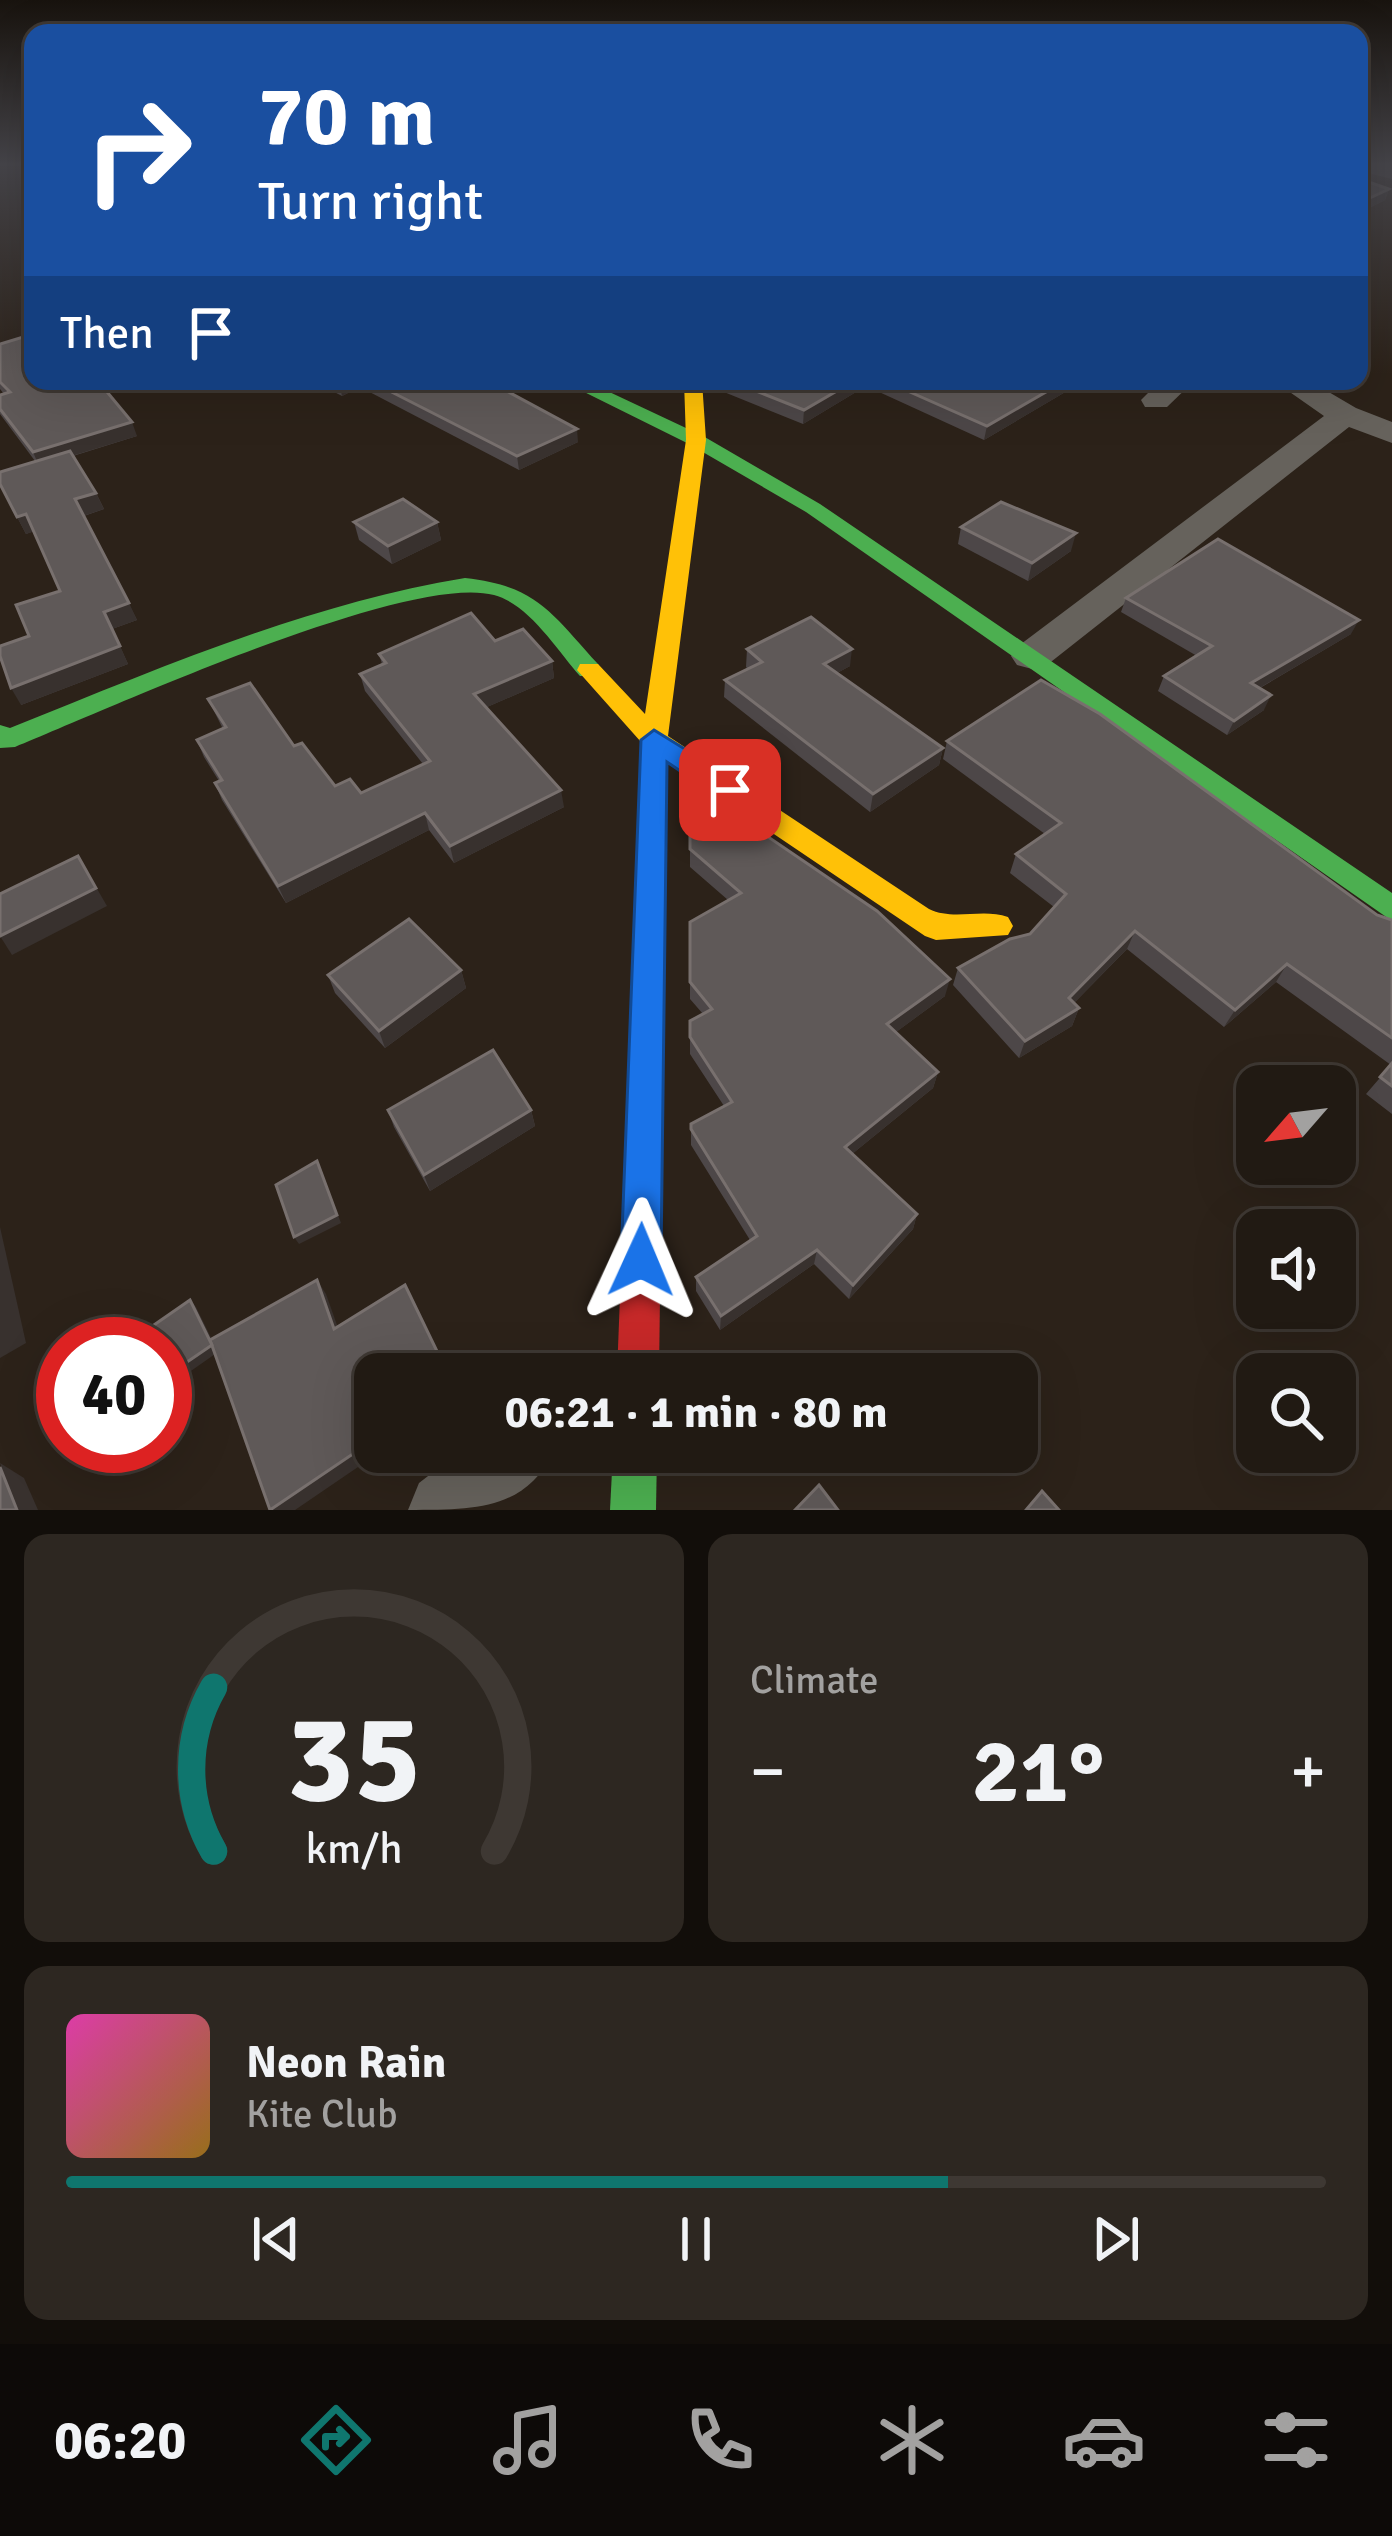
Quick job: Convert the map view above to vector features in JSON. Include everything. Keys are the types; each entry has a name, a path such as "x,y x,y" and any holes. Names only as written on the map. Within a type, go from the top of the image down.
{"street":[{"path":"590,390 696,440 813,508 1392,909"},
{"path":"631,1353 654,740 696,440 694,390"},
{"path":"1304,390 1345,415 1392,433"},
{"path":"1032,656 1345,415"},
{"path":"0,734 6,740 366,602 436,585 500,587 547,626 654,740 918,918 936,927 997,926"},
{"path":"446,1510 492,1473"},
{"path":"633,1510 634,1473"}],"building":[{"path":"24,337 24,390 105,390 132,422 33,452 0,409 0,395 10,392 0,382 0,344"},
{"path":"388,390 505,390 577,429 517,456"},
{"path":"754,390 838,390 804,410"},
{"path":"905,390 1049,390 987,426"},
{"path":"70,451 96,493 75,499 129,603 104,612 120,646 11,688 0,646 29,636 16,605 60,591 26,514 17,517 0,484 0,472"},
{"path":"403,499 437,522 388,546 354,522"},
{"path":"1001,502 1076,533 1032,563 961,527"},
{"path":"1218,539 1359,620 1251,683 1271,695 1234,721 1164,676 1212,646 1126,598"},
{"path":"471,613 495,641 523,629 552,661 474,694 561,790 450,846 425,813 278,886 215,783 222,780 197,740 226,727 208,699 250,683 294,746 302,743 335,786 350,779 361,793 430,761 360,674 386,663 379,654"},
{"path":"811,617 852,649 824,664 943,748 873,794 725,680 762,662 747,649"},
{"path":"1041,680 1100,714 1377,915 1392,920 1392,1038 1287,964 1235,1010 1135,931 1069,998 1079,1008 1025,1041 958,968 1010,939 1030,934 1066,894 1016,854 1061,823 947,741"},
{"path":"727,809 877,911 950,979 887,1024 938,1072 845,1147 917,1214 853,1285 817,1250 721,1316 696,1277 757,1236 691,1129 691,1124 732,1102 690,1037 690,1021 712,1009 690,982 690,922 741,893 690,849 690,835"},
{"path":"78,856 96,888 0,936 0,894"},
{"path":"409,919 461,970 379,1031 328,975"},
{"path":"493,1050 531,1110 424,1175 388,1110"},
{"path":"1392,1063 1392,1086 1380,1077"},
{"path":"317,1161 337,1215 294,1237 276,1185"},
{"path":"317,1280 334,1329 405,1285 438,1353 354,1353 354,1453 270,1510 210,1340"},
{"path":"190,1300 212,1345 192,1359 192,1317 165,1317"},
{"path":"0,1467 17,1510 0,1510"},
{"path":"819,1485 838,1510 795,1510"},
{"path":"1042,1491 1059,1510 1026,1510"}],"traffic: fast":[{"path":"590,390 696,440 813,508 1392,909"},
{"path":"0,734 6,740 182,669 338,614 408,594 465,585 502,589 514,596 549,625 589,670"},
{"path":"633,1510 634,1473"}],"traffic: slow":[{"path":"652,830 654,740 696,440 693,390"},
{"path":"589,670 654,740 918,918 936,927 997,926"}],"traffic: jam":[{"path":"639,1353 652,830"}],"route":[{"path":"641,1260 654,740 730,790"}]}
